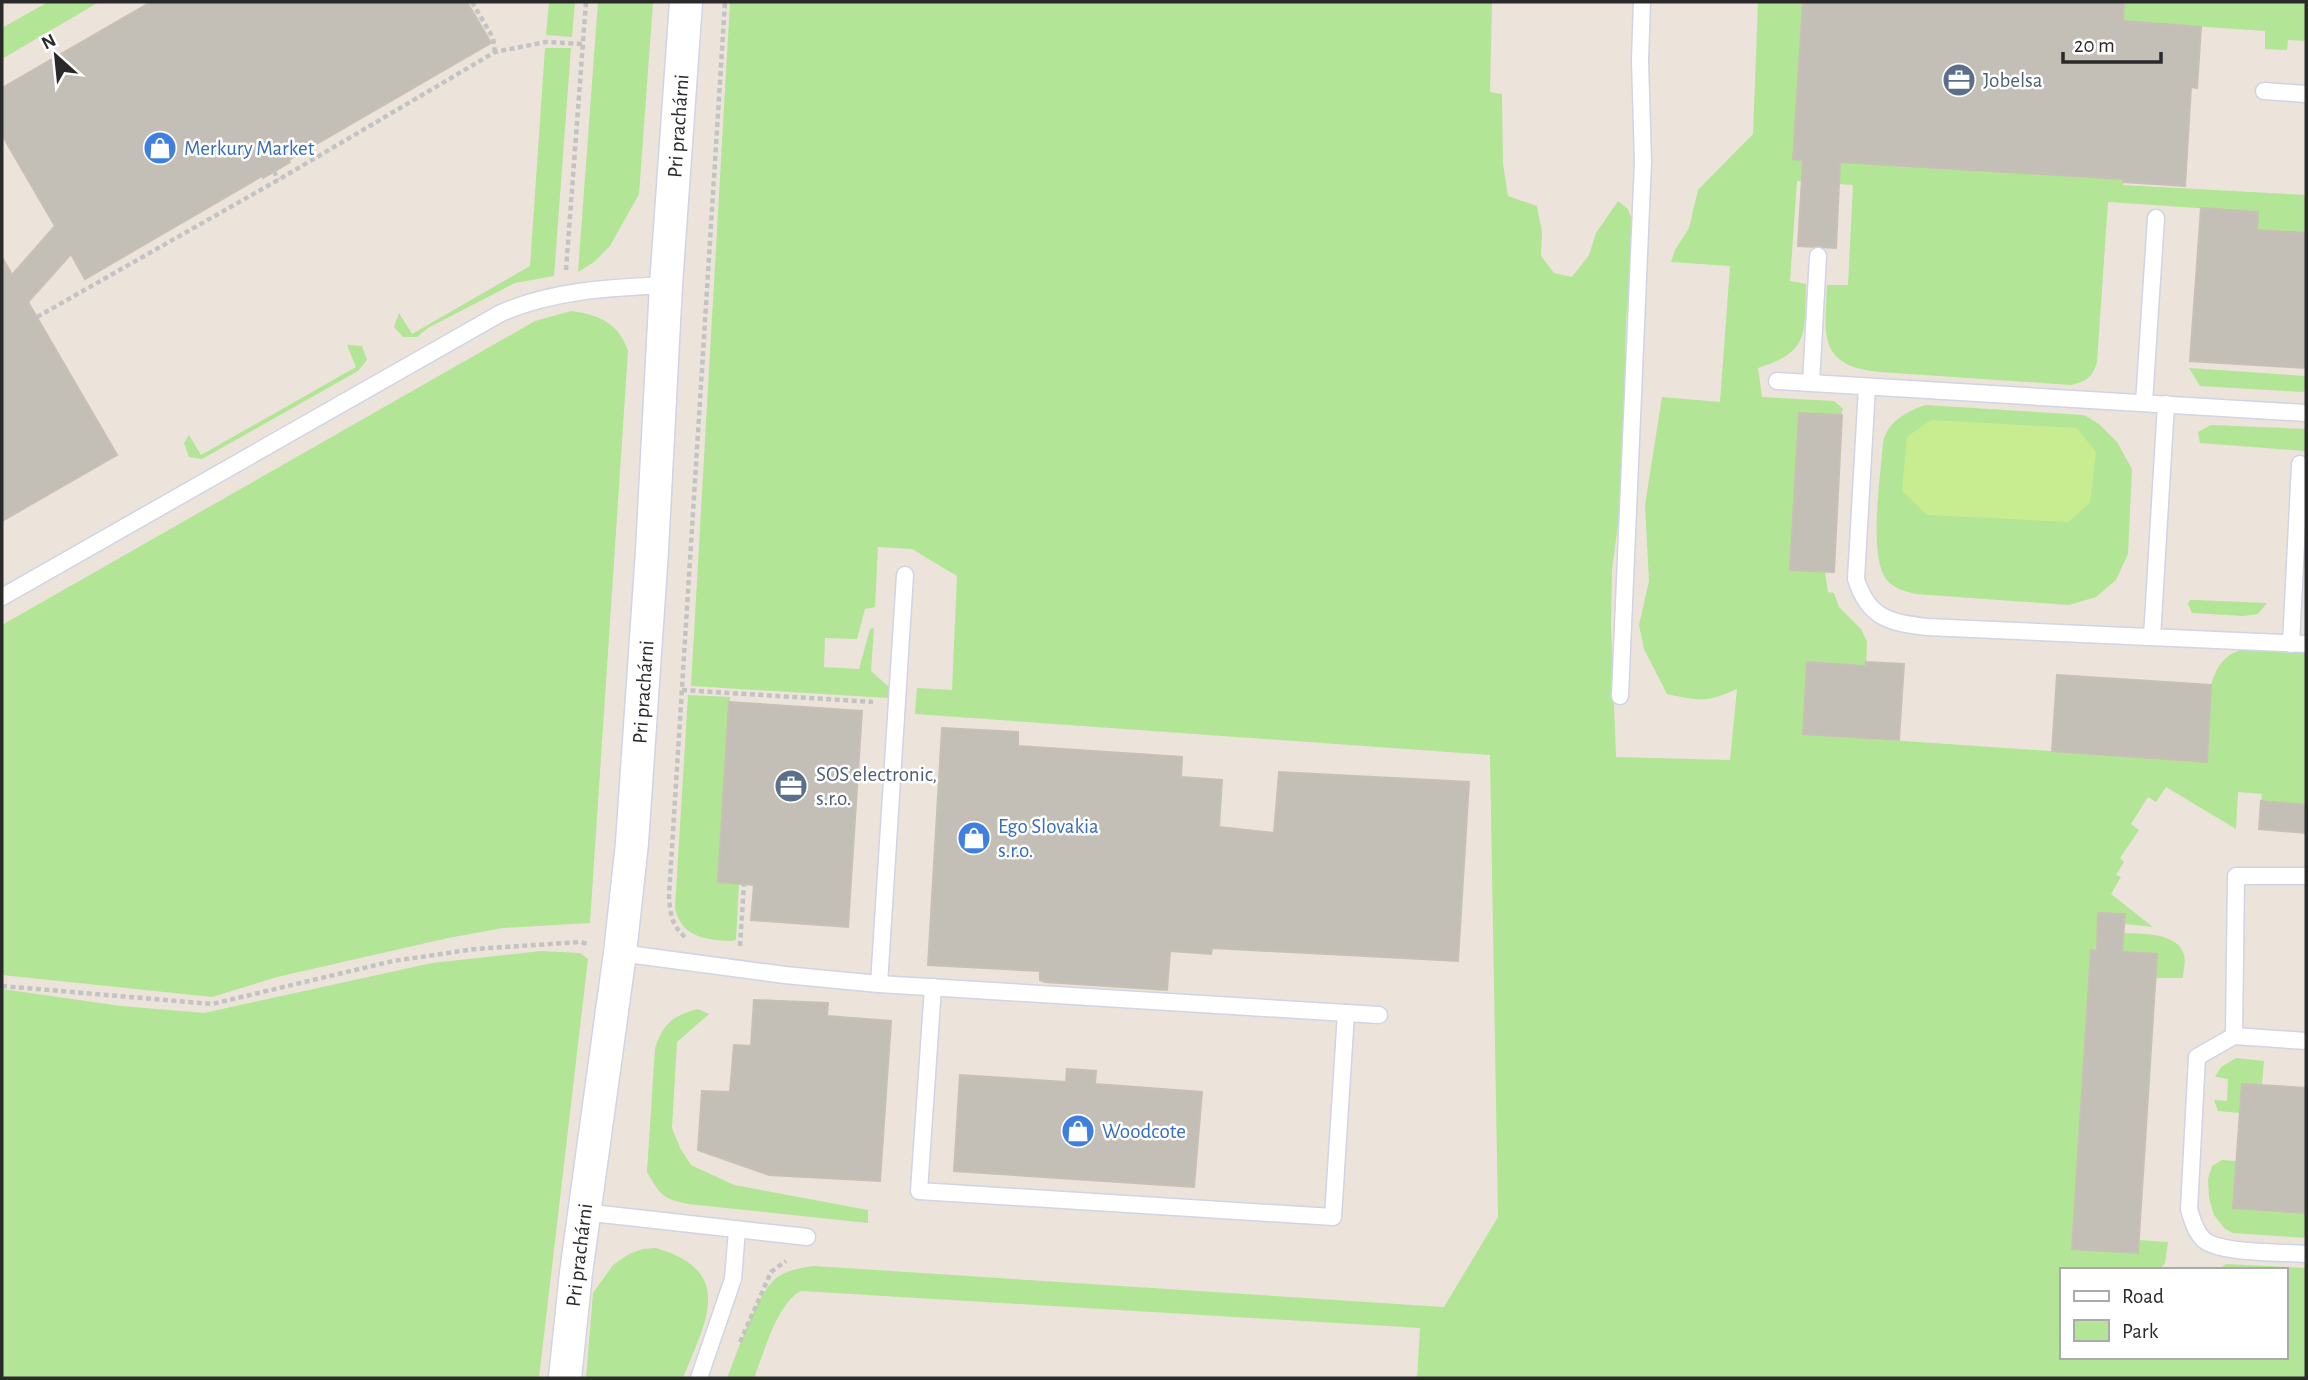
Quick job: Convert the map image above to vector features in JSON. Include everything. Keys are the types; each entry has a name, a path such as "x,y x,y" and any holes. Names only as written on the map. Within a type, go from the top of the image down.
{"street":[{"name":"Pri prachárni","path":"565,1378 583,1212 620,953 632,843 666,285 687,2"}],"lane":[{"path":"1620,696 1643,162 1640,60 1642,2"},
{"path":"2264,91 2306,94"},
{"path":"2144,403 2156,218"},
{"path":"1811,383 1818,256"},
{"path":"2,597 481,323 519,306 564,294 666,285"},
{"path":"1777,381 2306,413"},
{"path":"1867,387 1856,579 1871,608 1886,620 1927,627 2299,644 2300,464"},
{"path":"2152,637 2166,404"},
{"path":"879,984 905,575"},
{"path":"2234,1036 2236,876 2306,876"},
{"path":"620,953 879,984 1379,1015"},
{"path":"933,987 919,1191 1333,1217 1346,1013"},
{"path":"2306,1041 2234,1036 2197,1057 2189,1209 2193,1224 2203,1239 2218,1248 2306,1254"},
{"path":"583,1212 807,1237"},
{"path":"699,1378 733,1279 737,1230"}],"path":[{"path":"472,2 493,38 495,52"},
{"path":"564,294 586,2"},
{"path":"724,2 669,895 670,914 676,928 696,943 740,947 744,884"},
{"path":"37,317 278,180 495,52 546,42 583,44"},
{"path":"274,171 278,180"},
{"path":"682,690 897,703"},
{"path":"2,986 212,1004 393,961 475,949 580,942 620,953"},
{"path":"718,966 719,945"},
{"path":"735,1353 771,1272 794,1257 809,1256 807,1237"}],"green space":[{"path":"48,2 99,2 2,59 2,28"},
{"path":"549,2 575,2 572,37 546,35"},
{"path":"598,2 653,2 639,194 610,246 594,262 578,272"},
{"path":"730,2 1492,2 1490,92 1502,94 1503,164 1508,196 1537,206 1542,232 1541,256 1554,273 1572,277 1589,255 1596,233 1618,201 1628,209 1635,229 1626,320 1622,493 1612,570 1611,627 1616,757 1730,760 1737,689 1718,697 1703,699 1667,694 1644,649 1639,625 1649,581 1645,505 1662,397 1720,402 1730,266 1671,262 1689,228 1698,190 1753,134 1758,2 1803,2 1793,159 2113,179 2124,2 2306,2 2306,41 2288,40 2287,50 2265,49 2265,31 2133,22 2123,185 2306,195 2306,233 2257,230 2257,212 2108,202 2097,362 2088,378 2071,385 1880,372 1845,363 1835,355 1826,333 1827,285 1848,285 1853,185 1797,181 1790,281 1806,284 1804,328 1796,347 1788,355 1758,368 1762,397 1834,401 1843,409 1790,570 1825,572 1828,592 1834,593 1839,607 1861,629 1867,642 1866,666 1807,663 1803,734 2207,762 2212,682 2227,657 2247,649 2306,651 2306,805 2261,802 2262,794 2238,792 2236,829 2166,787 2156,802 2148,797 2131,824 2139,830 2120,858 2124,862 2116,875 2121,877 2111,894 2153,927 2125,924 2124,914 2098,913 2097,938 2123,939 2124,933 2167,938 2180,947 2185,964 2183,978 2156,978 2157,954 2091,951 2072,1249 2137,1253 2138,1240 2168,1242 2165,1263 2161,1268 2060,1268 2060,1359 2287,1359 2287,1268 2221,1268 2226,1264 2306,1268 2306,1378 1417,1378 1420,1328 801,1291 792,1297 778,1317 754,1378 727,1378 753,1313 767,1289 774,1280 788,1272 814,1266 1444,1307 1498,1217 1490,755 915,714 917,688 952,690 957,576 912,549 878,547 875,607 865,609 857,639 825,638 824,667 859,669 870,629 874,628 871,671 889,687 888,698 691,686"},
{"path":"545,48 571,48 554,276 515,283 428,328 417,337 403,337 394,327 399,313 412,334 530,266"},
{"path":"571,311 607,322 620,334 628,351 590,923 503,928 448,938 277,977 212,997 2,975 2,625 535,321"},
{"path":"347,345 362,346 367,360 358,371 202,459 189,457 184,443 189,435 201,455 356,367"},
{"path":"2189,368 2306,376 2306,389 2303,392 2200,386"},
{"path":"1925,405 2084,415 2099,424 2117,442 2132,469 2128,554 2116,580 2096,597 2069,605 1916,594 1889,582 1881,568 1877,534 1883,442 1893,423"},
{"path":"1931,420 2077,428 2096,452 2090,503 2068,522 1927,515 1902,491 1907,437"},
{"path":"2211,425 2306,429 2306,451 2200,443 2198,432"},
{"path":"2190,600 2267,603 2258,614 2243,616 2192,613 2188,604"},
{"path":"688,695 730,697 718,882 739,884 736,940 731,941 704,938 688,931 682,925 675,907"},
{"path":"541,951 580,953 588,959 539,1378 2,1378 2,989 121,1006 204,1013 432,963"},
{"path":"698,1009 709,1014 677,1042 672,1128 691,1165 734,1185 868,1210 868,1223 688,1204 672,1200 659,1190 647,1172 655,1048 670,1021"},
{"path":"2236,1058 2264,1061 2262,1085 2242,1084 2240,1113 2218,1111 2214,1100 2227,1101 2228,1079 2215,1077 2221,1067"},
{"path":"2222,1160 2236,1161 2233,1208 2306,1213 2306,1238 2233,1233 2225,1229 2214,1215 2209,1198 2208,1179 2212,1166"},
{"path":"656,1248 681,1258 697,1271 706,1285 708,1301 705,1319 683,1378 586,1378 593,1293 613,1265 629,1254"}],"building":[{"name":"Merkury Market","path":"151,2 467,2 491,43 289,160 290,162 263,178 262,176 85,279 71,254 28,302 117,455 2,521 2,257 12,275 55,226 2,135 2,88"},
{"name":"Jobelsa","path":"1803,2 2124,2 2123,21 2201,27 2197,88 2191,87 2185,186 2123,182 2123,179 1840,162 1836,248 1798,246 1803,160 1793,159"},
{"path":"2201,208 2258,212 2257,230 2306,233 2306,368 2190,361"},
{"path":"1799,413 1842,415 1834,572 1790,570"},
{"path":"1807,662 1866,666 1866,662 1904,664 1899,740 1803,734"},
{"path":"2057,675 2211,685 2207,762 2052,751"},
{"name":"SOS electronic, s.r.o.","path":"729,702 862,711 848,927 751,920 754,885 718,882"},
{"path":"942,728 1018,732 1018,746 1182,757 1181,777 1222,780 1219,827 1274,833 1279,772 1469,782 1458,961 1212,948 1211,954 1170,951 1167,990 1045,982 1040,980 1040,971 928,965"},
{"path":"2261,801 2306,805 2306,833 2259,829"},
{"path":"2098,913 2125,914 2122,952 2157,954 2138,1253 2072,1249 2091,950 2097,951"},
{"path":"754,1000 828,1003 827,1016 891,1021 880,1181 769,1175 698,1150 702,1091 730,1092 734,1045 751,1046"},
{"name":"Woodcote","path":"1067,1069 1096,1071 1095,1084 1202,1092 1194,1187 954,1171 960,1075 1066,1082"},
{"path":"2242,1084 2306,1088 2306,1213 2233,1208"}],"place":[{"name":"Jobelsa","path":"1959,80"},
{"name":"Merkury Market","path":"160,148"},
{"name":"SOS electronic, s.r.o.","path":"791,786"},
{"name":"Ego Slovakia s.r.o.","path":"974,838"},
{"name":"Woodcote","path":"1078,1131"}]}
